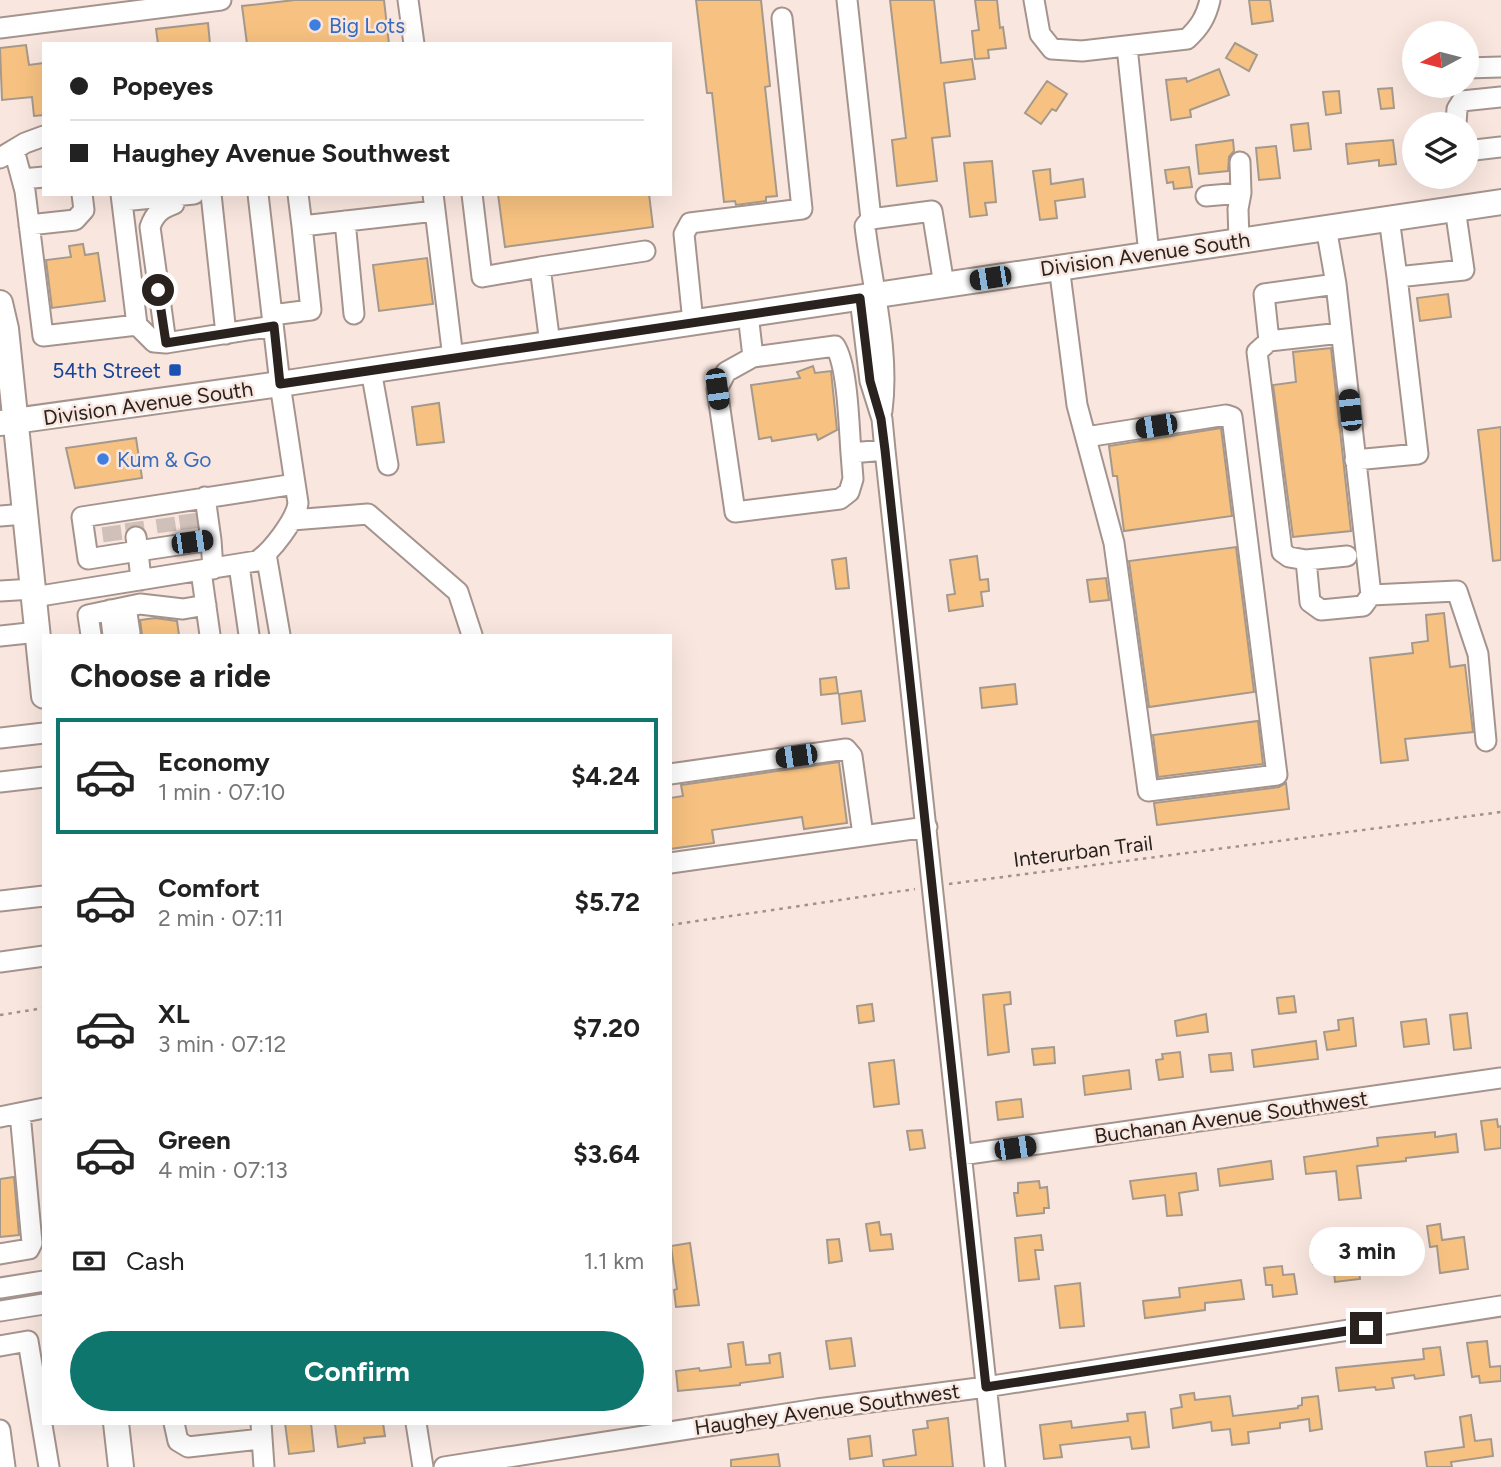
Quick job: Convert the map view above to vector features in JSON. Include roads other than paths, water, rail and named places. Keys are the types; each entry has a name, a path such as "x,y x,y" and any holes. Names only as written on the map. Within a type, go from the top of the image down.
{"main road":[{"name":"Division Avenue South","path":"7,422 280,384 1501,202"},
{"path":"0,303 6,329 7,422 25,514 42,675"},
{"path":"116,1425 121,1467"}],"street":[{"path":"0,28 221,0"},
{"path":"408,0 414,42"},
{"path":"847,0 871,219"},
{"path":"1034,0 1040,34 1052,49 1082,51 1188,39 1198,30 1206,16 1210,0"},
{"path":"693,323 684,234 690,223 802,209 782,18"},
{"path":"1127,47 1149,254"},
{"path":"1479,68 1501,67"},
{"path":"1479,95 1501,97"},
{"path":"42,137 5,152 22,179 43,336 137,325 154,342 166,343 226,334 311,310 298,196"},
{"path":"1479,150 1501,148"},
{"path":"1239,240 1240,162"},
{"path":"22,179 42,177"},
{"path":"1206,196 1241,193"},
{"path":"30,225 75,220 84,210 82,196"},
{"path":"137,325 122,198 173,196 174,204 154,215 150,227 166,343"},
{"path":"211,196 226,334"},
{"path":"0,591 34,593 141,580 257,561 266,554 292,520 298,503 280,384 258,196"},
{"path":"472,196 482,277 645,251"},
{"path":"302,226 345,221 434,203 453,358"},
{"path":"1397,277 1464,270 1455,208"},
{"path":"944,285 932,211 871,219 865,226 870,381 881,419 885,450 995,1467"},
{"path":"1355,460 1418,454 1389,218"},
{"path":"345,221 355,314"},
{"path":"1306,560 1310,602 1321,610 1363,606 1370,594 1336,284 1326,228"},
{"path":"540,267 550,344"},
{"path":"1059,267 1077,405 1114,543 1147,791 1277,775 1231,417 1226,415 1086,437"},
{"path":"1269,341 1264,294 1336,284"},
{"path":"748,314 753,357"},
{"path":"1341,334 1269,341 1257,352 1282,552 1289,558 1306,560 1347,556"},
{"path":"835,346 840,354 853,479 849,492 839,499 736,512 717,389 726,372 753,357 835,346"},
{"path":"371,370 388,465"},
{"path":"851,453 885,450"},
{"path":"195,520 149,527 112,533 195,520 295,484"},
{"path":"0,516 25,514"},
{"path":"292,520 368,514 458,592 472,634"},
{"path":"195,520 207,570 206,606 210,634"},
{"path":"141,580 149,527"},
{"path":"266,554 280,634"},
{"path":"239,565 249,634"},
{"path":"1370,594 1457,591 1478,654 1486,741"},
{"path":"91,634 88,615 140,604 183,609 206,606"},
{"path":"114,609 122,634"},
{"path":"103,634 114,609"},
{"path":"0,636 38,632"},
{"path":"0,738 42,733"},
{"path":"672,774 846,749 852,757 863,835"},
{"path":"0,782 42,777"},
{"path":"672,863 927,827"},
{"path":"0,901 42,896"},
{"path":"0,962 42,956"},
{"name":"Buchanan Avenue Southwest","path":"961,1156 1501,1078"},
{"path":"0,1116 42,1108"},
{"path":"0,1254 29,1250 33,1243 20,1113"},
{"path":"0,1288 42,1281"},
{"path":"0,1311 42,1304"},
{"name":"Haughey Avenue Southwest","path":"444,1467 654,1429 986,1387 1501,1307"},
{"path":"0,1346 29,1341 42,1423"},
{"path":"42,1425 49,1467"},
{"path":"174,1425 178,1441 188,1447 261,1431 264,1467"},
{"path":"416,1425 423,1467"},
{"path":"0,1430 5,1467"}],"tunnel":[{"path":"188,514 190,529"},
{"path":"165,518 167,532"},
{"path":"134,522 136,537"},
{"path":"111,526 113,541"}],"place":[{"name":"Big Lots","path":"315,25"},
{"name":"54th Street","path":"175,370"},
{"name":"Kum & Go","path":"103,459"}]}
